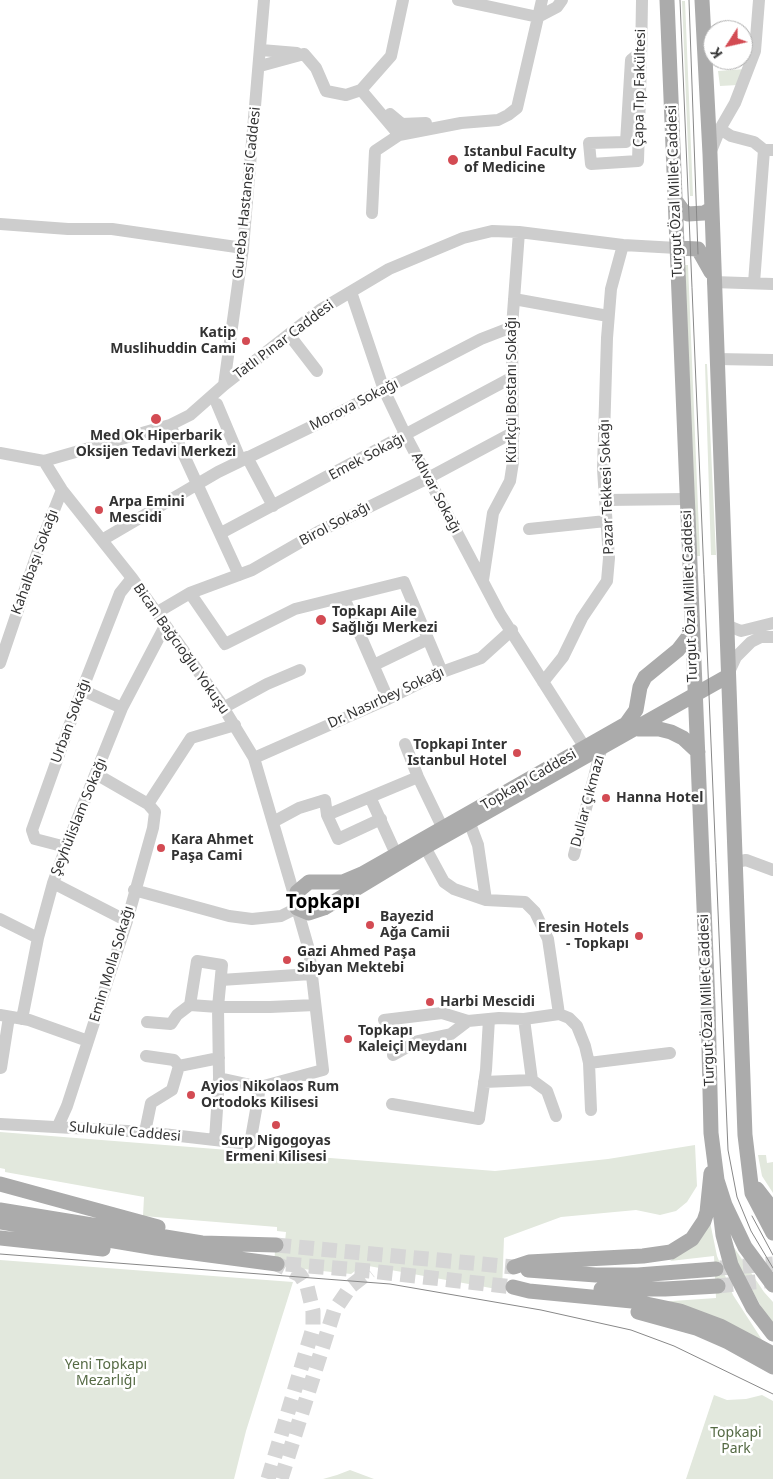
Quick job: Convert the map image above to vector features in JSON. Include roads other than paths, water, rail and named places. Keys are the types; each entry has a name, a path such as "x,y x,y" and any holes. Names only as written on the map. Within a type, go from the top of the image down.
{"main road":[{"name":"Turgut Özal Millet Caddesi","path":"667,0 713,1154 720,1190"},
{"path":"702,0 710,154 710,209 747,1163 752,1193 773,1233"},
{"path":"675,200 683,211 688,214 704,213 710,209"},
{"path":"678,248 698,249 713,278"},
{"name":"Topkapı Caddesi","path":"592,749 631,719 640,687 645,678 678,650 692,632"},
{"name":"Topkapı Caddesi","path":"444,832 425,847 315,912 304,912 296,903 297,892 309,882 343,882 352,879 396,854 468,820 592,749 665,714 728,676"},
{"path":"638,699 648,710 665,714"},
{"path":"636,729 659,729 671,732 684,738 698,752"},
{"path":"713,1154 707,1212 699,1230 681,1247 671,1252 650,1255 529,1262 514,1266 524,1270 596,1275 638,1275 716,1269"},
{"path":"747,1163 757,1190 773,1210"},
{"path":"0,1184 147,1225 238,1243"},
{"path":"720,1190 745,1247 773,1285"},
{"path":"720,1190 719,1213 732,1265 753,1308 773,1334"},
{"path":"0,1210 202,1243 276,1245"},
{"path":"0,1222 170,1250 277,1264"},
{"path":"0,1238 139,1252 170,1250"},
{"path":"718,1286 646,1289 528,1285 512,1288 529,1292 587,1296 664,1307 699,1317 740,1335 773,1354"},
{"path":"587,1296 696,1328 728,1342 773,1367"}],"street":[{"name":"Gureba Hastanesi Caddesi","path":"224,385 243,248 262,50 264,0"},
{"path":"262,50 304,54 316,68 326,91 346,95 361,90 391,56 403,0"},
{"path":"458,0 536,8 557,6 562,0"},
{"path":"536,8 553,0"},
{"name":"Çapa Tıp Fakültesi","path":"641,52 631,60 626,142 589,143 591,164 638,161 641,52 642,0"},
{"path":"710,154 720,129 735,103 755,51 759,0"},
{"path":"361,90 402,124 424,123 506,109 516,86 536,8"},
{"path":"372,213 375,152 399,135 462,123 498,120 516,108 536,8"},
{"path":"260,66 304,54"},
{"path":"361,90 399,135"},
{"path":"720,129 731,136 754,142 768,150 754,283"},
{"path":"0,224 68,229 112,229 243,248"},
{"name":"Tatlı Pınar Caddesi","path":"44,461 170,425 190,415 224,385 290,336 320,310 389,268 463,238 492,231 519,232 623,245 678,248"},
{"name":"Kürkçü Bostanı Sokağı","path":"483,580 493,514 510,481 514,432 511,378 512,327 519,232"},
{"name":"Pazar Tekkesi Sokağı","path":"543,682 563,657 582,618 608,582 609,558 603,469 608,316 611,289 623,245"},
{"path":"713,278 773,284"},
{"name":"Adıvar Sokağı","path":"351,292 384,390 406,436 483,580"},
{"path":"514,299 608,316"},
{"name":"Morova Sokağı","path":"102,540 196,484 244,459 384,390 481,339 512,327"},
{"path":"290,336 317,371"},
{"path":"716,359 773,360"},
{"name":"Emek Sokağı","path":"221,533 406,436 511,378"},
{"path":"217,404 244,459 273,506"},
{"path":"170,425 239,575"},
{"name":"Birol Sokağı","path":"156,613 190,593 252,570 318,532 428,478 514,432"},
{"path":"0,452 44,461"},
{"name":"Bican Bağcıoğlu Yokuşu","path":"44,461 62,490 132,578 223,708 254,758 296,903"},
{"name":"Kahalbaşı Sokağı","path":"0,663 39,548 62,490"},
{"path":"606,500 686,499"},
{"path":"530,529 606,521"},
{"name":"Urban Sokağı","path":"66,847 35,839 32,830 82,690 120,593 132,578"},
{"path":"483,580 500,614 512,630 543,682 592,749"},
{"path":"190,593 225,644 295,609 404,582 442,672"},
{"path":"344,598 388,700"},
{"path":"726,625 741,631 770,630"},
{"name":"Şeyhülislam Sokağı","path":"1,1068 10,1017 38,938 53,883 66,847 122,708 165,626"},
{"name":"Dr. Nasırbey Sokağı","path":"254,758 388,700 442,672 481,658 512,630"},
{"path":"728,676 736,657 751,642 770,630"},
{"path":"374,665 428,639"},
{"path":"223,708 267,684 300,670"},
{"path":"82,690 122,708"},
{"path":"96,774 148,804 191,738 235,726"},
{"path":"406,744 418,777 444,832"},
{"name":"Dullar Çıkmazı","path":"574,855 592,749"},
{"path":"327,815 418,777"},
{"path":"370,797 396,854"},
{"path":"273,822 299,808 324,800 327,815 338,838 381,819"},
{"name":"Emin Molla Sokağı","path":"58,1126 127,921 134,890 153,828 155,812 148,804"},
{"path":"468,820 478,845 486,900"},
{"path":"425,847 444,882 454,889 486,900 525,902 535,912 548,939 558,1014"},
{"path":"736,862 746,860 773,870"},
{"path":"53,883 127,921"},
{"path":"134,890 229,916 252,919 281,916 296,903 305,931 323,1070 260,1087 219,1078"},
{"path":"0,919 38,938"},
{"path":"190,1005 197,961 222,965 218,1006 219,1078 215,1140"},
{"path":"221,980 311,974"},
{"path":"147,1022 171,1024 177,1015 190,1005 315,1005"},
{"path":"384,1020 442,1013 468,1021 524,1019 558,1014 569,1018 577,1026 589,1064 590,1110"},
{"path":"10,1017 29,1020 88,1041"},
{"path":"392,1104 479,1119 489,1019"},
{"path":"524,1019 532,1080"},
{"path":"393,1055 418,1040 450,1034 468,1021"},
{"path":"589,1064 670,1053"},
{"path":"146,1056 174,1060 179,1066"},
{"path":"179,1066 219,1058"},
{"path":"144,1132 151,1103 172,1090 179,1066"},
{"path":"484,1082 532,1080 547,1091 556,1116"},
{"name":"Sulukule Caddesi","path":"0,1124 144,1132 250,1144 260,1087"}],"tunnel":[{"path":"276,1245 514,1267"},
{"path":"268,1479 313,1328 313,1311 307,1286 300,1275 277,1264"},
{"path":"286,1264 370,1271 513,1287"},
{"path":"720,1268 773,1264"},
{"path":"281,1479 334,1311 351,1286 370,1271"},
{"path":"718,1286 773,1280"}],"tram line":[{"path":"680,0 728,1150 737,1197 751,1231 773,1268"},
{"path":"689,0 698,254"},
{"path":"752,1216 773,1255"},
{"path":"0,1254 390,1284 541,1310 631,1330 674,1346 773,1394"}],"place":[{"name":"Istanbul Faculty of Medicine","path":"453,160"},
{"name":"Katip Muslihuddin Cami","path":"246,341"},
{"name":"Med Ok Hiperbarik Oksijen Tedavi Merkezi","path":"156,419"},
{"name":"Arpa Emini Mescidi","path":"99,510"},
{"name":"Topkapı Aile Sağlığı Merkezi","path":"321,620"},
{"name":"Topkapi Inter Istanbul Hotel","path":"517,753"},
{"name":"Hanna Hotel","path":"606,798"},
{"name":"Kara Ahmet Paşa Cami","path":"161,848"},
{"name":"Bayezid Ağa Camii","path":"370,925"},
{"name":"Eresin Hotels - Topkapı","path":"639,936"},
{"name":"Gazi Ahmed Paşa Sıbyan Mektebi","path":"287,960"},
{"name":"Harbi Mescidi","path":"430,1002"},
{"name":"Topkapı Kaleiçi Meydanı","path":"348,1039"},
{"name":"Ayios Nikolaos Rum Ortodoks Kilisesi","path":"191,1095"},
{"name":"Surp Nigogoyas Ermeni Kilisesi","path":"276,1125"}],"district":[{"name":"Topkapı","path":"323,903"}],"park label":[{"name":"Yeni Topkapı Mezarlığı","path":"106,1374"},
{"name":"Topkapi Park","path":"736,1442"}]}
